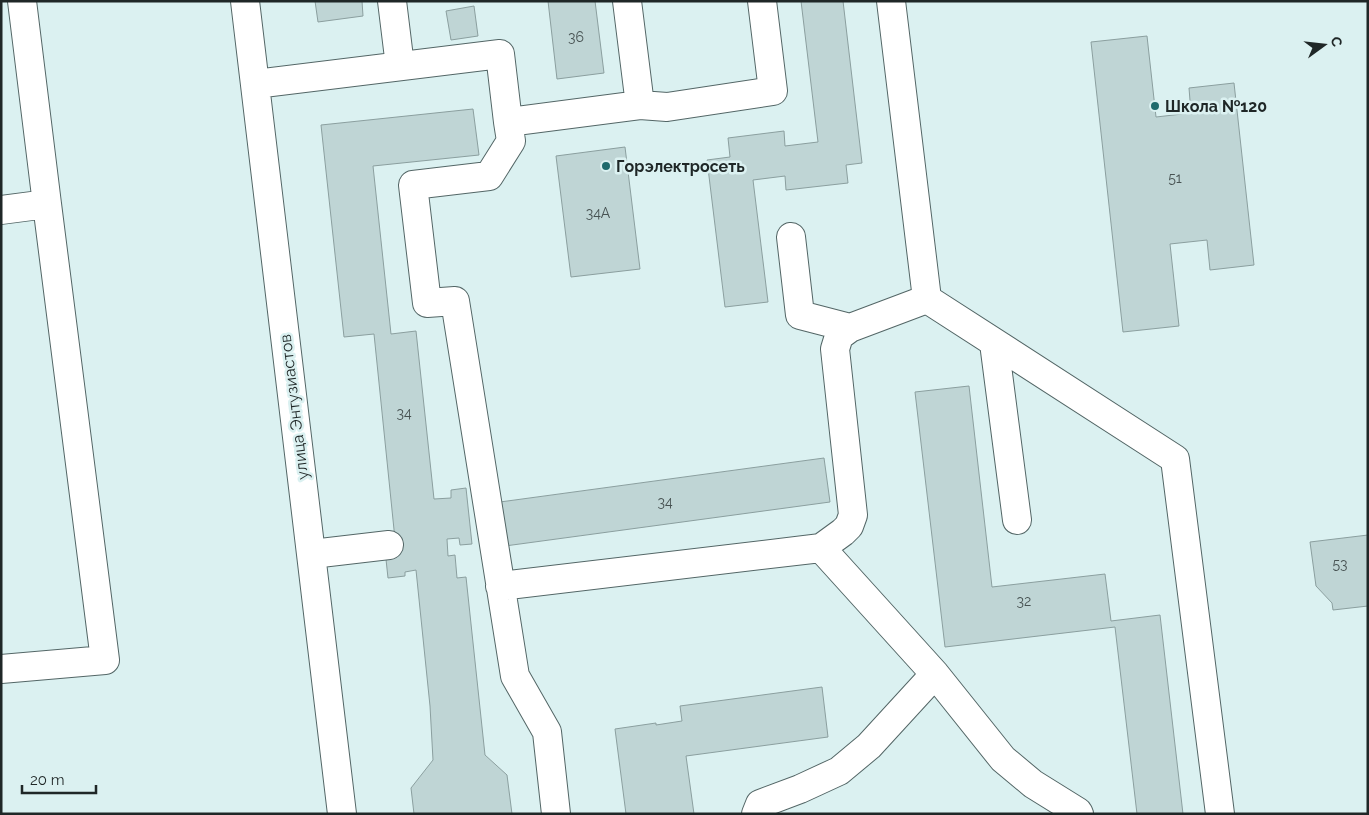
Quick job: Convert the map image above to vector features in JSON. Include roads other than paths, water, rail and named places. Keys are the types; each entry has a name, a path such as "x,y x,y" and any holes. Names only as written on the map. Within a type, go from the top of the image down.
{"street":[{"path":"1,669 105,660 22,1"},
{"name":"улица Энтузиастов","path":"245,1 342,814"},
{"path":"392,1 400,66"},
{"path":"627,1 640,105"},
{"path":"508,122 640,105 667,107 773,91 762,1"},
{"path":"891,1 927,299 1175,458 1220,814"},
{"path":"255,84 500,54 511,141 489,176 413,185 427,303 456,301 515,676 547,732 556,814"},
{"path":"1,210 47,204"},
{"path":"791,237 800,315 850,328"},
{"path":"500,586 821,548 849,526 853,515 835,349 839,336 850,328 927,299"},
{"path":"994,343 1018,520"},
{"path":"312,554 389,545"},
{"path":"821,548 935,674 1004,758 1032,784 1079,814"},
{"path":"756,814 760,804 800,789 839,771 869,746 935,674"}],"place":[{"name":"Школа №120","path":"1155,106"},
{"name":"Горэлектросеть","path":"606,166"}]}
